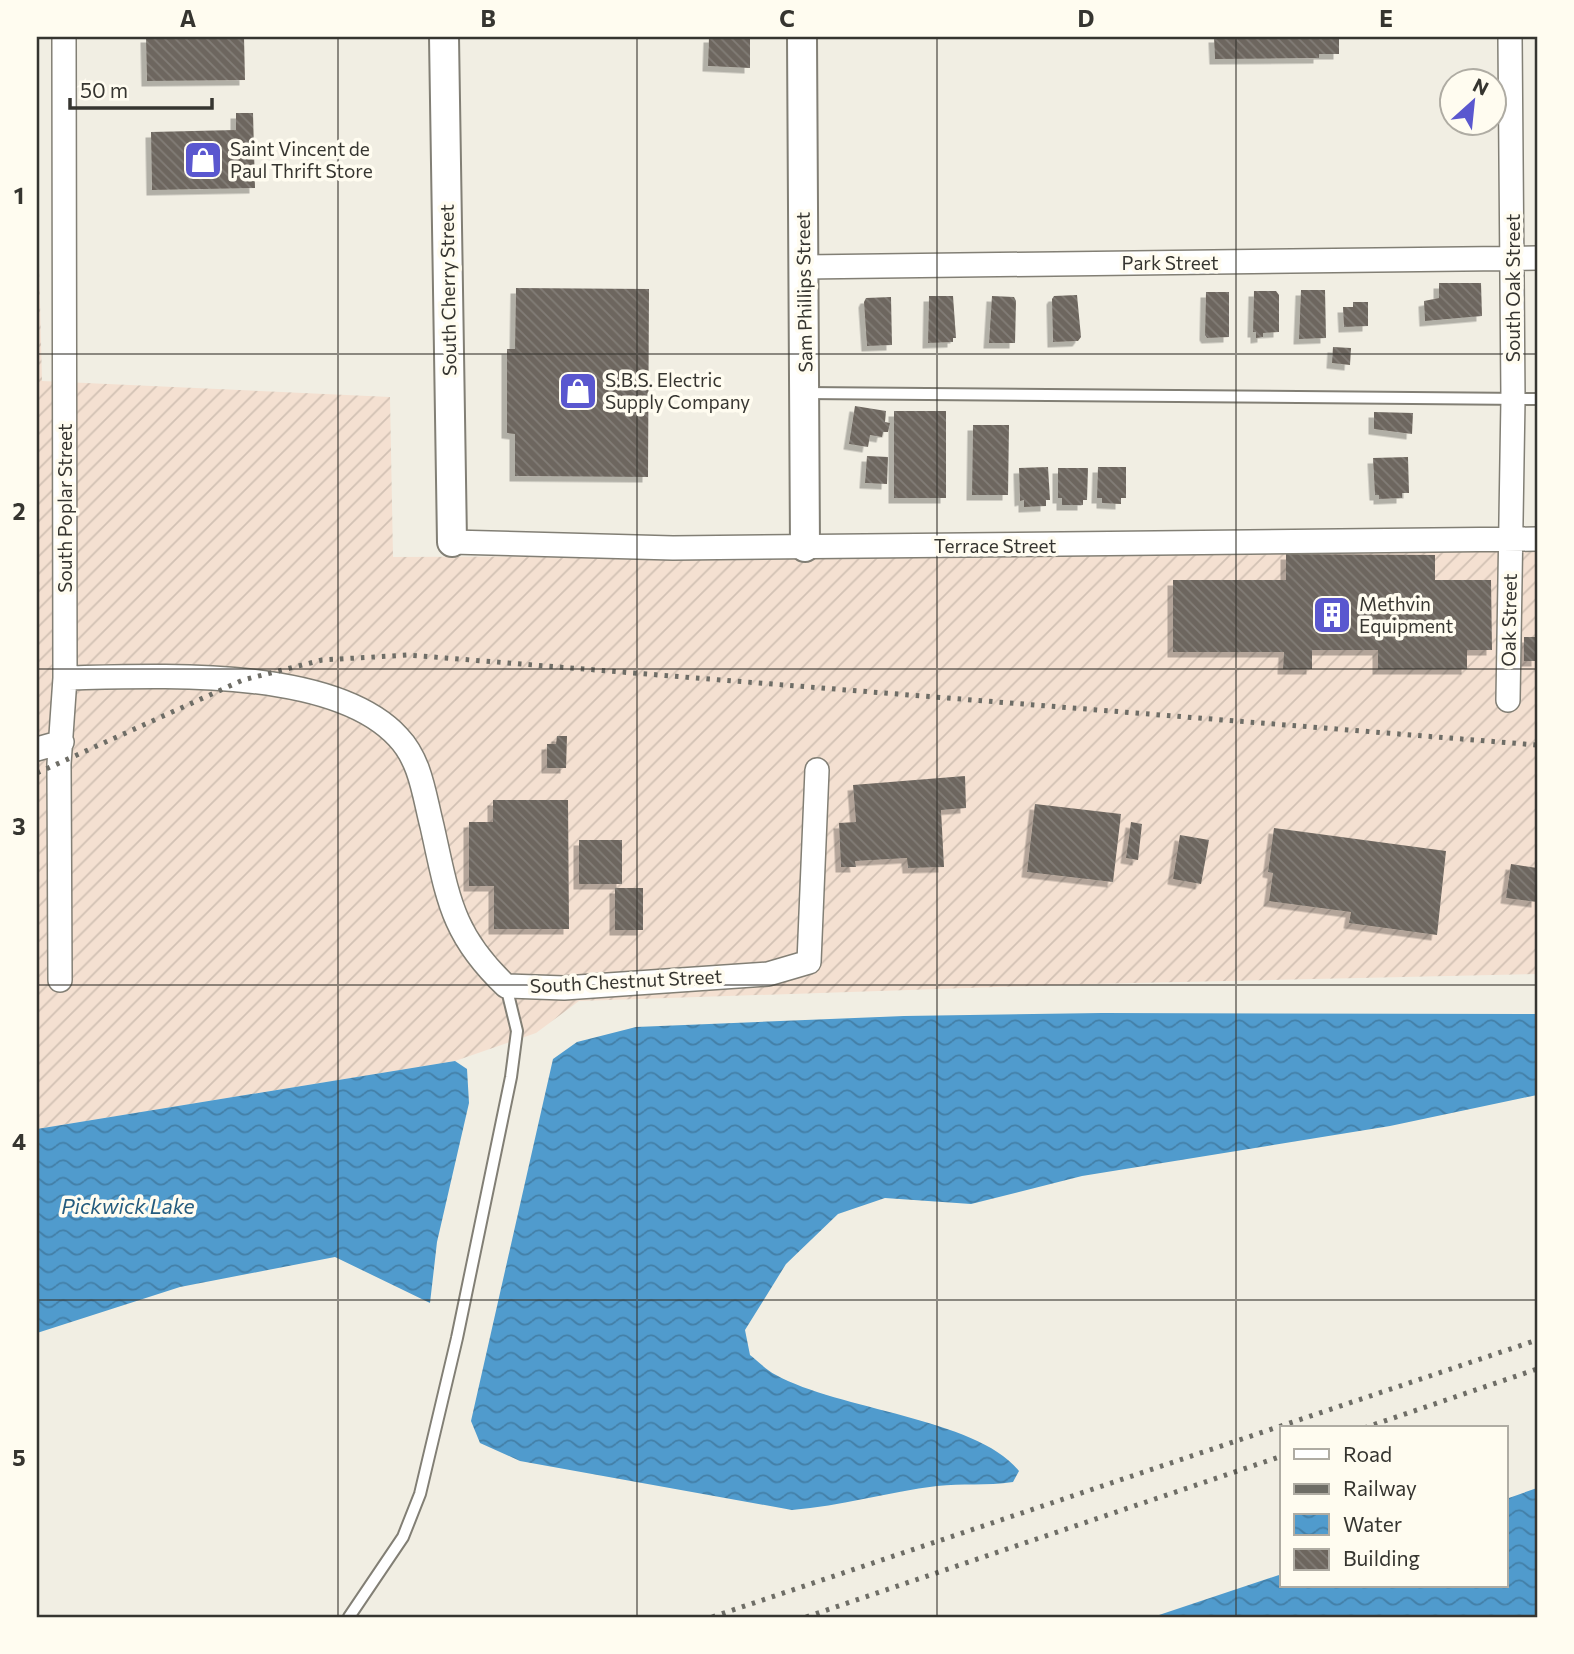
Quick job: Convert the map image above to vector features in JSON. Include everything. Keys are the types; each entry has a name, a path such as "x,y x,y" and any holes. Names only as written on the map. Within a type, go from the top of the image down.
{"street":[{"name":"South Poplar Street","path":"60,980 59,764 65,678 64,37"},
{"name":"South Cherry Street","path":"444,37 452,542"},
{"name":"Sam Phillips Street","path":"803,37 805,547"},
{"name":"South Oak Street","path":"1510,37 1514,258 1510,539"},
{"name":"Park Street","path":"803,267 1537,258"},
{"name":"Oak Street","path":"1508,700 1510,539"},
{"name":"Terrace Street","path":"452,542 673,548 1537,539"},
{"name":"South Chestnut Street","path":"65,678 243,681 300,689 364,709 399,738 418,768 454,919 480,961 506,986 564,988 768,974 809,962 817,769"},
{"path":"37,749 62,742"}],"lane":[{"path":"805,393 1537,399"},
{"path":"349,1617 379,1577 413,1516 444,1398 511,1077 517,1031 506,986"}],"shaded area":[{"path":"37,183 42,381 390,397 393,557 1537,551 1537,974 1089,984 579,1001 536,1033 455,1061 37,1129"}],"water":[{"path":"1102,1013 1537,1014 1537,1095 1390,1126 1082,1176 971,1204 885,1198 838,1214 786,1264 745,1330 750,1355 772,1373 803,1387 905,1416 972,1439 999,1453 1019,1471 1013,1482 937,1486 792,1510 520,1461 480,1443 471,1421 553,1059 577,1042 636,1027 904,1016"},
{"name":"Pickwick Lake","path":"455,1061 467,1069 469,1103 437,1242 430,1303 335,1257 180,1287 37,1333 37,1129"},
{"path":"1537,1488 1537,1617 1153,1617 1280,1575 1280,1588 1508,1588 1508,1498"}],"building":[{"path":"146,37 244,37 245,80 147,81"},
{"path":"709,37 750,37 750,68 708,66"},
{"path":"1214,37 1339,37 1339,54 1319,54 1319,58 1215,59"},
{"name":"Saint Vincent de Paul Thrift Store","path":"236,113 253,113 255,188 152,190 151,132 236,130"},
{"path":"1439,283 1481,283 1482,316 1425,321 1424,301 1439,298"},
{"name":"S.B.S. Electric Supply Company","path":"516,288 649,289 648,477 515,476 515,434 507,433 507,349 515,349"},
{"path":"1301,290 1325,290 1326,338 1299,339"},
{"path":"1254,291 1276,291 1279,295 1279,332 1263,333 1263,337 1256,338 1256,332 1253,332"},
{"path":"1206,292 1229,292 1229,337 1207,338 1205,335"},
{"path":"1077,295 1081,337 1078,341 1053,342 1052,299 1054,296"},
{"path":"929,296 953,296 956,338 953,338 953,342 928,343"},
{"path":"992,296 1014,297 1016,301 1015,343 989,343"},
{"path":"891,297 892,345 867,346 864,302 866,298"},
{"path":"1353,302 1368,302 1368,326 1344,327 1343,307 1353,307"},
{"path":"1333,347 1351,348 1350,365 1332,363"},
{"path":"855,406 886,411 885,422 890,423 888,432 883,432 882,437 870,435 868,447 849,444"},
{"path":"894,411 946,411 946,498 894,498"},
{"path":"1374,412 1413,413 1412,434 1374,429"},
{"path":"973,425 1009,425 1008,495 972,495"},
{"path":"867,456 888,457 887,484 865,483"},
{"path":"1408,457 1409,493 1402,493 1402,498 1379,499 1379,495 1375,495 1373,458"},
{"path":"1048,467 1050,500 1046,500 1046,506 1024,507 1024,500 1020,501 1019,468"},
{"path":"1098,467 1126,467 1126,498 1121,498 1121,504 1102,503 1102,498 1097,498"},
{"path":"1058,468 1088,468 1087,500 1083,500 1083,505 1062,505 1062,498 1058,498"},
{"name":"Methvin Equipment","path":"1286,554 1435,555 1435,580 1491,580 1492,650 1467,650 1467,669 1378,669 1378,650 1312,650 1312,669 1283,669 1284,652 1173,652 1173,580 1286,580"},
{"path":"1524,637 1537,637 1537,661 1524,661"},
{"path":"557,736 567,736 566,768 547,768 547,744 556,744"},
{"path":"965,776 966,808 941,810 944,867 908,868 907,858 855,861 856,867 841,867 839,823 856,822 853,785"},
{"path":"493,800 568,800 569,929 494,929 494,886 469,886 469,822 493,822"},
{"path":"1035,804 1121,814 1113,882 1027,872"},
{"path":"1131,822 1142,824 1138,860 1126,858"},
{"path":"1274,828 1446,851 1437,935 1349,923 1351,912 1269,901 1273,873 1268,872"},
{"path":"1180,835 1209,840 1201,884 1173,879"},
{"path":"579,840 622,840 622,884 579,884"},
{"path":"1511,864 1537,868 1537,902 1506,898"},
{"path":"615,888 643,888 643,930 615,930"}],"railway":[{"path":"37,773 243,680 322,660 408,655 1537,745"},
{"path":"1281,1426 1537,1340"},
{"path":"1370,1426 1537,1369"},
{"path":"712,1617 1280,1426"},
{"path":"806,1617 1280,1457"}],"place":[{"name":"Saint Vincent de Paul Thrift Store","path":"203,160"},
{"name":"S.B.S. Electric Supply Company","path":"578,391"},
{"name":"Methvin Equipment","path":"1332,615"}]}
